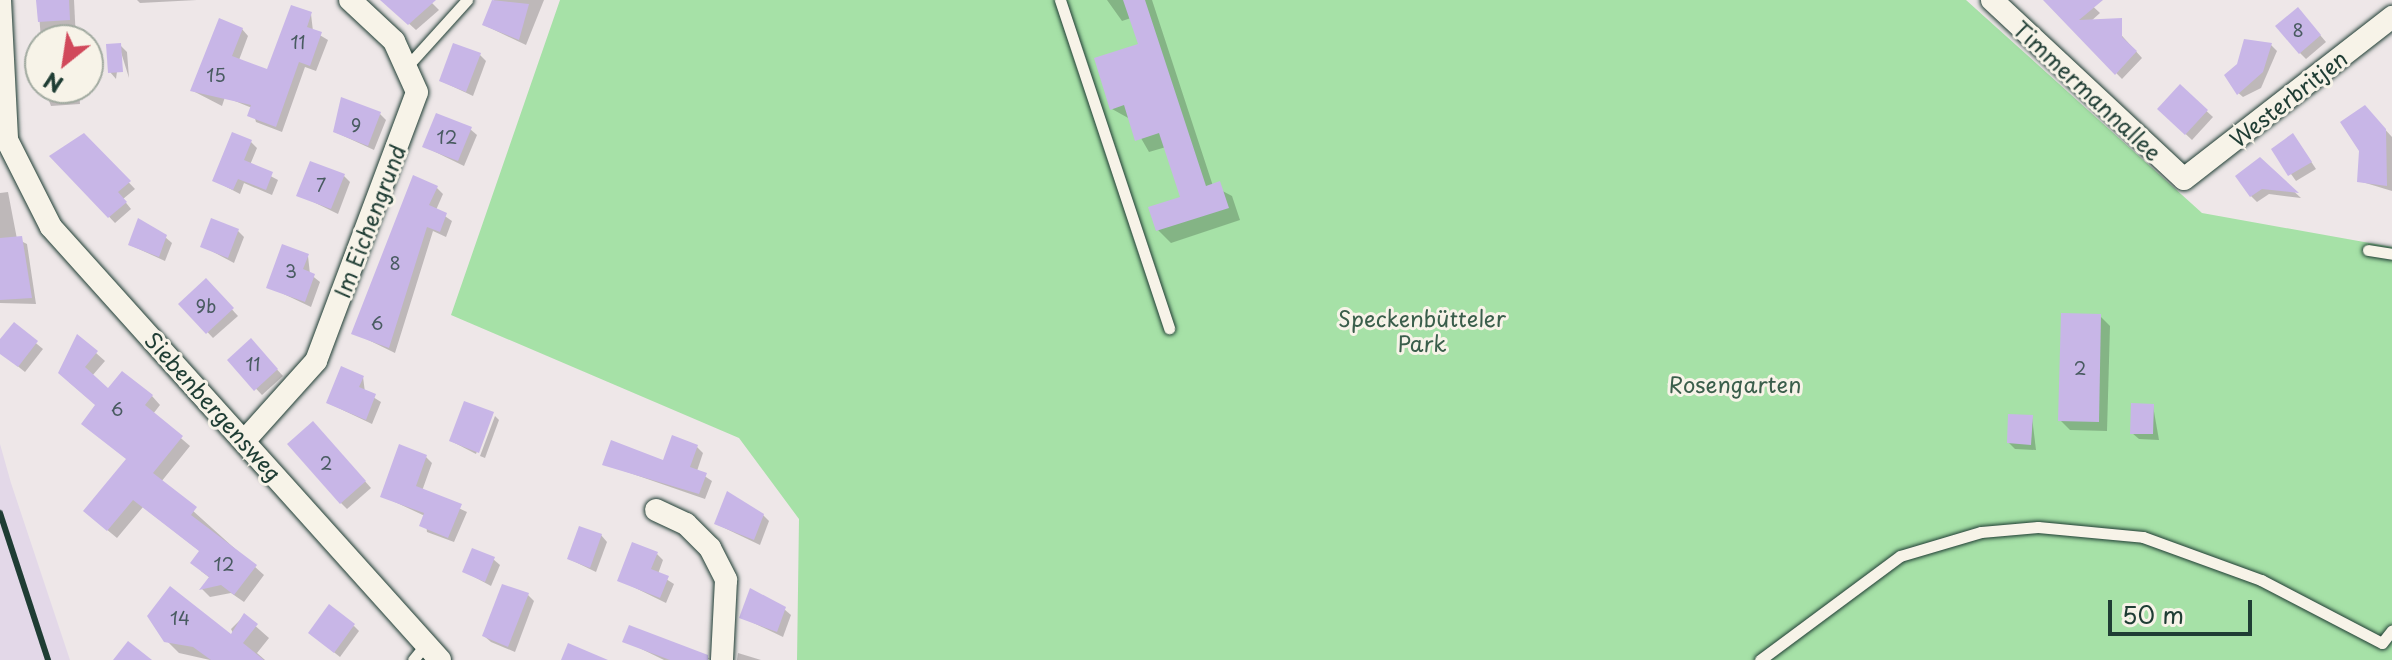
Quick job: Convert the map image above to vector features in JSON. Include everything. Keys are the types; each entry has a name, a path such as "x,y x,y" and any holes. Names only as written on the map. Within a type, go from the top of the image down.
{"street":[{"name":"Siebenbergensweg","path":"0,0 7,140 51,227 246,439 426,655"},
{"path":"350,0 410,63"},
{"name":"Timmermannallee","path":"1992,0 2184,179"},
{"name":"Westerbritjen","path":"2184,179 2392,17"},
{"name":"Im Eichengrund","path":"246,439 316,361 417,92 410,63"},
{"path":"656,510 702,540 726,580 722,660"}],"lane":[{"path":"410,63 467,0"},
{"path":"1060,0 1169,328"},
{"path":"2368,250 2392,254"},
{"path":"1760,660 1900,556 1981,532 2038,527 2099,529 2193,552 2382,643 2392,630"}],"shaded area":[{"path":"0,444 11,483 70,660 0,660"}],"green space":[{"name":"Speckenbütteler Park","path":"560,0 1966,0 2202,213 2392,247 2392,660 797,660 799,519 739,438 451,315"}],"building":[{"path":"36,0 69,0 70,20 38,22"},
{"path":"380,0 436,0 408,25"},
{"path":"492,0 529,4 519,40 482,25"},
{"path":"1123,0 1145,0 1206,186 1220,181 1229,208 1156,231 1148,207 1180,197 1159,133 1135,141 1124,105 1110,110 1094,58 1138,44"},
{"path":"2043,0 2103,0 2079,20 2122,18 2122,37 2137,51 2115,75"},
{"path":"291,5 312,12 307,27 322,32 310,66 299,62 276,127 247,116 251,105 190,91 219,18 243,28 232,56 267,69"},
{"path":"2298,7 2321,35 2299,54 2275,26"},
{"path":"2244,39 2272,43 2263,72 2237,95 2224,75 2237,64"},
{"path":"121,43 123,72 108,73 106,44"},
{"path":"453,43 481,53 466,92 439,81"},
{"path":"2180,84 2208,110 2185,135 2157,109"},
{"path":"341,97 381,112 368,146 333,132"},
{"path":"2365,105 2386,129 2387,186 2357,182 2359,151 2340,122"},
{"path":"436,113 472,127 458,161 422,147"},
{"path":"232,132 252,140 244,160 273,172 266,190 238,179 233,190 212,181"},
{"path":"84,133 131,181 118,192 127,202 108,218 49,156"},
{"path":"2293,133 2312,162 2288,176 2271,149"},
{"path":"2260,157 2299,193 2262,189 2250,197 2235,176"},
{"path":"310,161 345,174 331,209 296,196"},
{"path":"413,175 438,186 429,205 447,213 440,232 427,227 389,348 351,334"},
{"path":"138,218 167,235 159,257 128,245"},
{"path":"211,218 239,229 228,258 200,247"},
{"path":"22,236 32,298 0,300 0,238"},
{"path":"282,244 309,254 303,269 315,274 305,302 266,288"},
{"path":"206,278 234,308 206,334 178,304"},
{"path":"2061,313 2101,314 2099,422 2058,421"},
{"path":"14,322 38,341 18,367 0,354 0,339"},
{"path":"77,334 98,351 85,367 108,388 122,371 153,395 145,405 183,436 153,473 197,507 191,515 257,565 234,595 221,585 199,590 209,577 190,563 199,551 133,500 107,531 83,511 126,459 81,424 95,405 58,373"},
{"path":"251,338 278,369 254,391 227,360"},
{"path":"341,366 364,376 359,387 376,394 366,420 326,403"},
{"path":"464,401 494,412 479,453 449,441"},
{"path":"2131,403 2154,404 2153,434 2130,434"},
{"path":"2008,414 2033,415 2031,445 2007,443"},
{"path":"313,421 366,481 340,504 287,444"},
{"path":"672,435 698,445 690,467 707,473 699,494 602,465 611,440 663,460"},
{"path":"399,444 427,455 416,486 462,504 448,538 419,526 424,513 380,497"},
{"path":"727,491 764,514 754,540 714,524"},
{"path":"579,526 602,534 590,568 567,559"},
{"path":"632,542 658,552 651,569 669,576 660,598 617,581"},
{"path":"472,548 495,557 485,582 462,572"},
{"path":"502,584 529,593 508,647 482,636"},
{"path":"170,586 231,634 244,613 258,624 243,643 264,660 211,660 193,647 164,642 147,616"},
{"path":"750,588 786,607 777,632 739,618"},
{"path":"329,604 355,624 334,653 308,633"},
{"path":"629,625 708,655 708,660 670,660 622,642"},
{"path":"128,641 152,660 113,660"},
{"path":"568,643 608,660 561,660"}],"railway":[{"path":"0,513 48,660"}],"park label":[{"name":"Rosengarten","path":"1735,384"}]}
